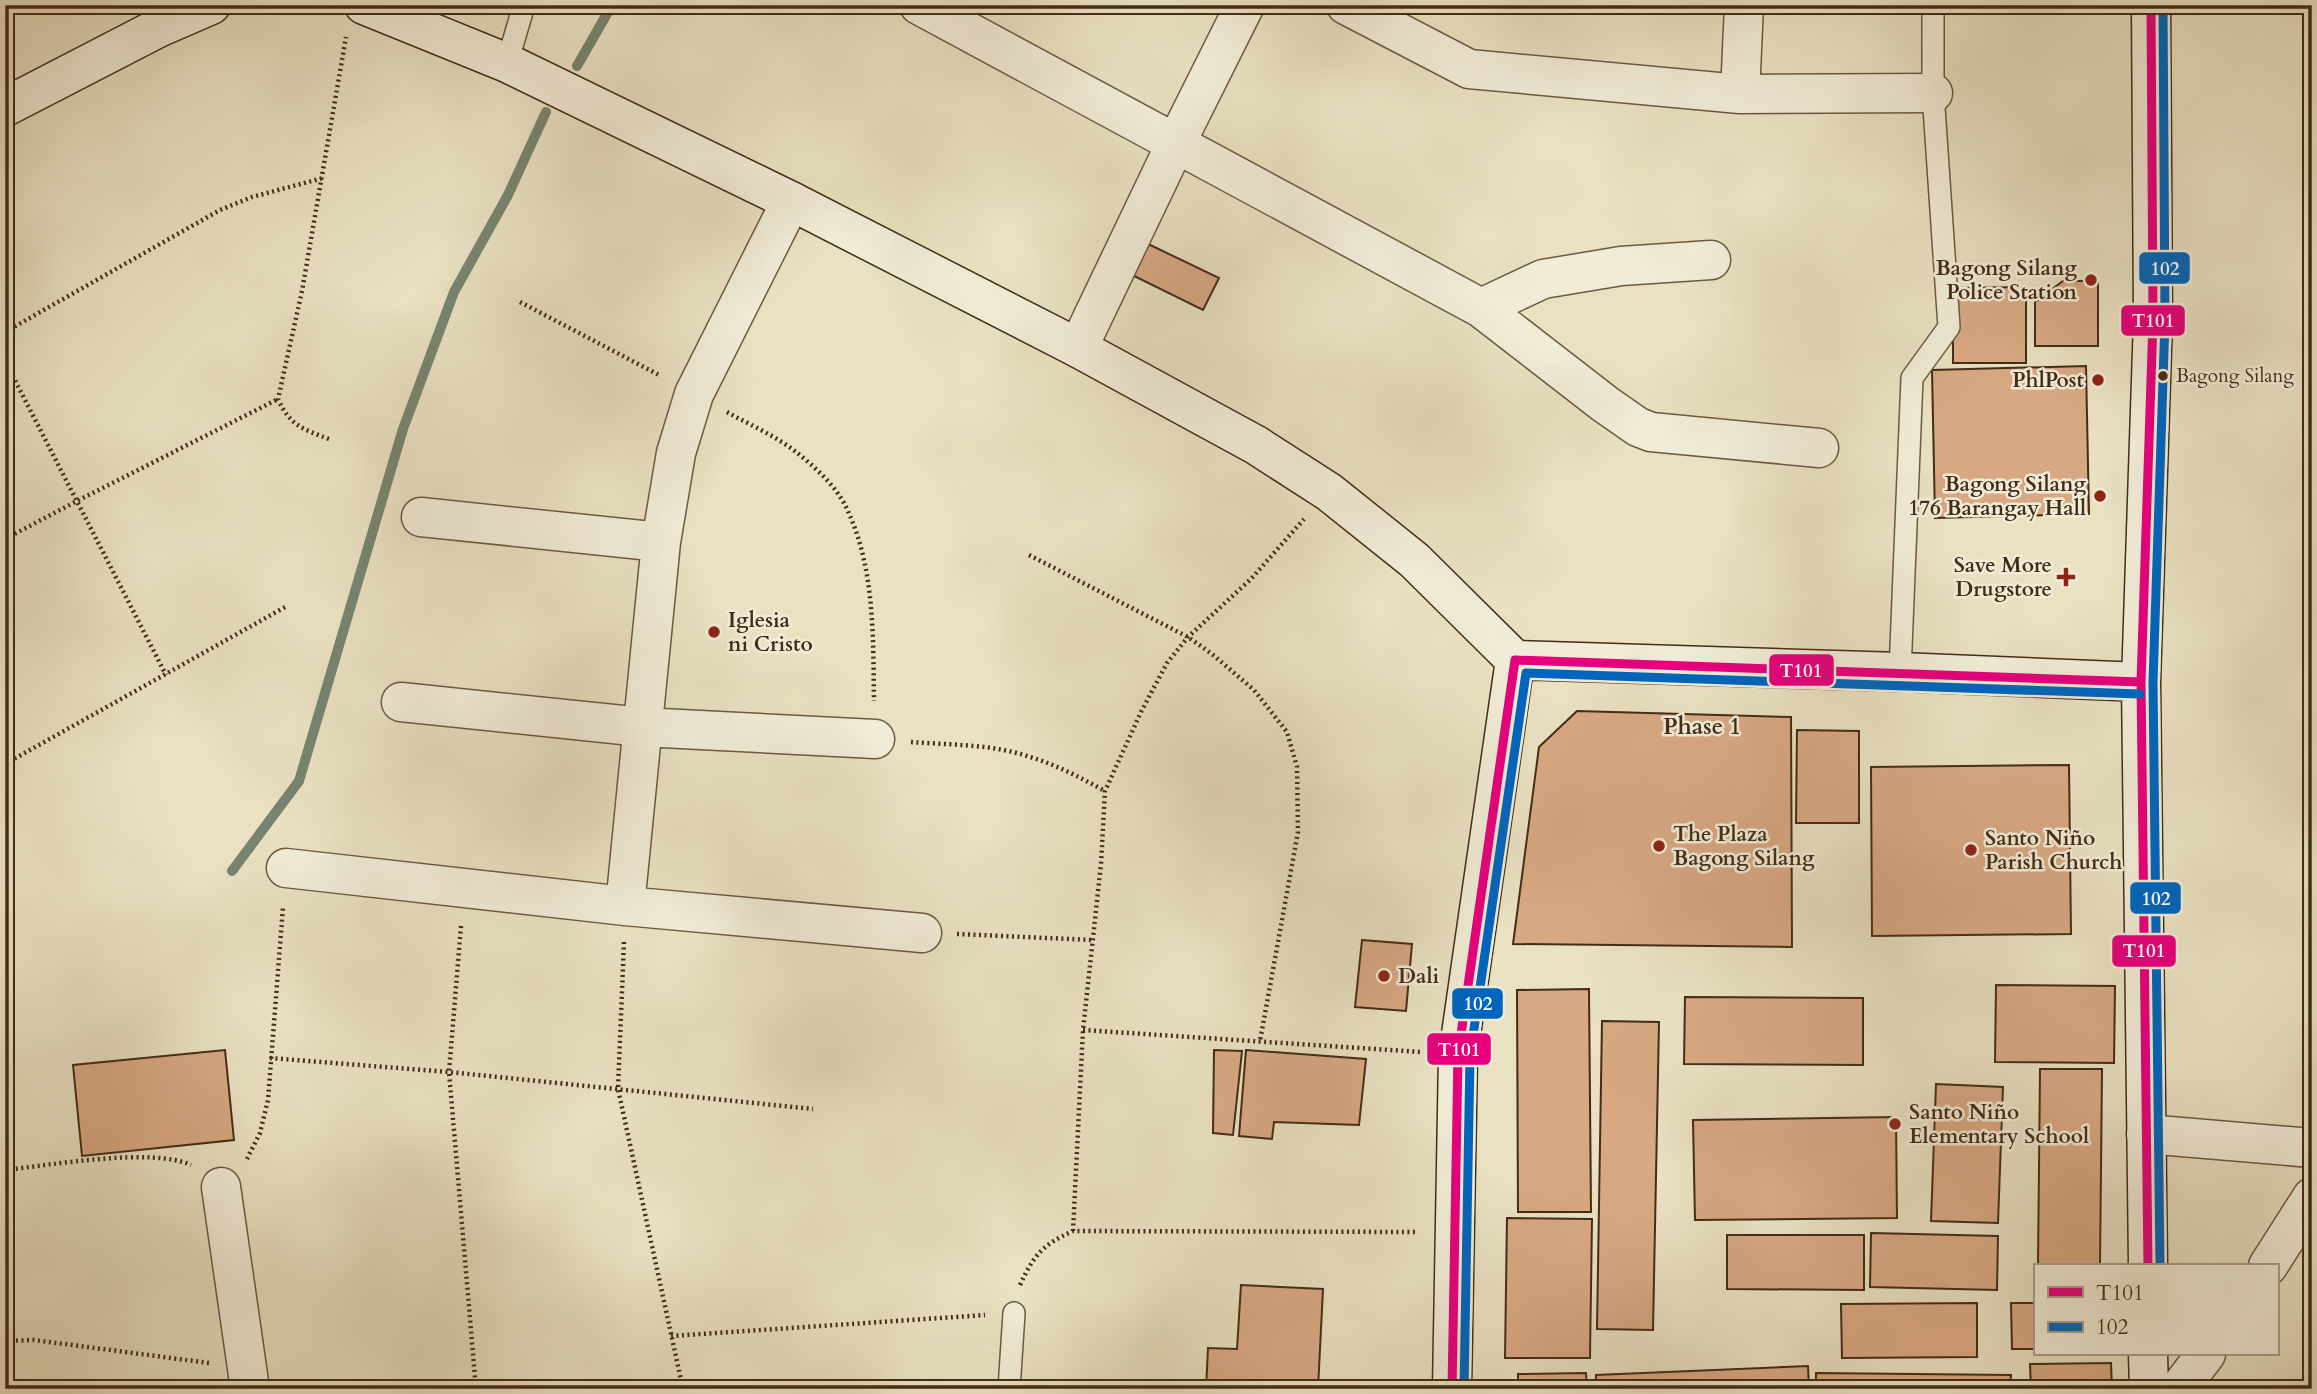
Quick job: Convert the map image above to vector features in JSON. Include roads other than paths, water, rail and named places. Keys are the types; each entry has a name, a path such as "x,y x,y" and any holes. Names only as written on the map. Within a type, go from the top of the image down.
{"street":[{"path":"5,107 156,17 211,5"},
{"path":"919,5 1481,308 1638,427 1651,432 1819,448"},
{"path":"1078,348 1245,5"},
{"path":"1346,5 1469,69 1740,94 1933,93"},
{"path":"1740,94 1744,5"},
{"path":"2148,1264 2141,682 2153,320 2151,5"},
{"path":"355,18 507,64 791,201 1078,348 1256,445 1329,492 1414,560 1515,660 2141,682"},
{"path":"625,906 661,542 676,453 694,394 791,201"},
{"path":"1481,308 1543,279 1621,266 1711,260"},
{"path":"421,517 661,542"},
{"path":"1452,1389 1458,1055 1515,660"},
{"path":"401,702 642,727 875,739"},
{"path":"286,868 625,906 922,933"},
{"path":"2146,1134 2312,1148"},
{"path":"221,1187 249,1378"},
{"path":"2269,1264 2312,1197"},
{"path":"2148,1356 2149,1389"},
{"path":"2179,1389 2204,1356"}],"lane":[{"path":"507,64 524,5"},
{"path":"1900,672 1912,378 1949,327 1933,93 1933,5"},
{"path":"1009,1389 1014,1313"}],"waterway":[{"path":"577,66 608,12 623,5"},
{"path":"232,871 299,781 403,429 454,292 508,195 546,112"}],"place":[{"name":"Bagong Silang Police Station","path":"2091,280"},
{"name":"Bagong Silang","path":"2163,376"},
{"name":"PhlPost","path":"2098,380"},
{"name":"Bagong Silang 176 Barangay Hall","path":"2100,496"},
{"name":"Save More Drugstore","path":"2066,577"},
{"name":"Iglesia ni Cristo","path":"714,632"},
{"name":"The Plaza Bagong Silang","path":"1659,846"},
{"name":"Santo Niño Parish Church","path":"1971,850"},
{"name":"Dali","path":"1384,976"},
{"name":"Santo Niño Elementary School","path":"1895,1124"}],"district":[{"name":"Phase 1","path":"1702,726"}]}
